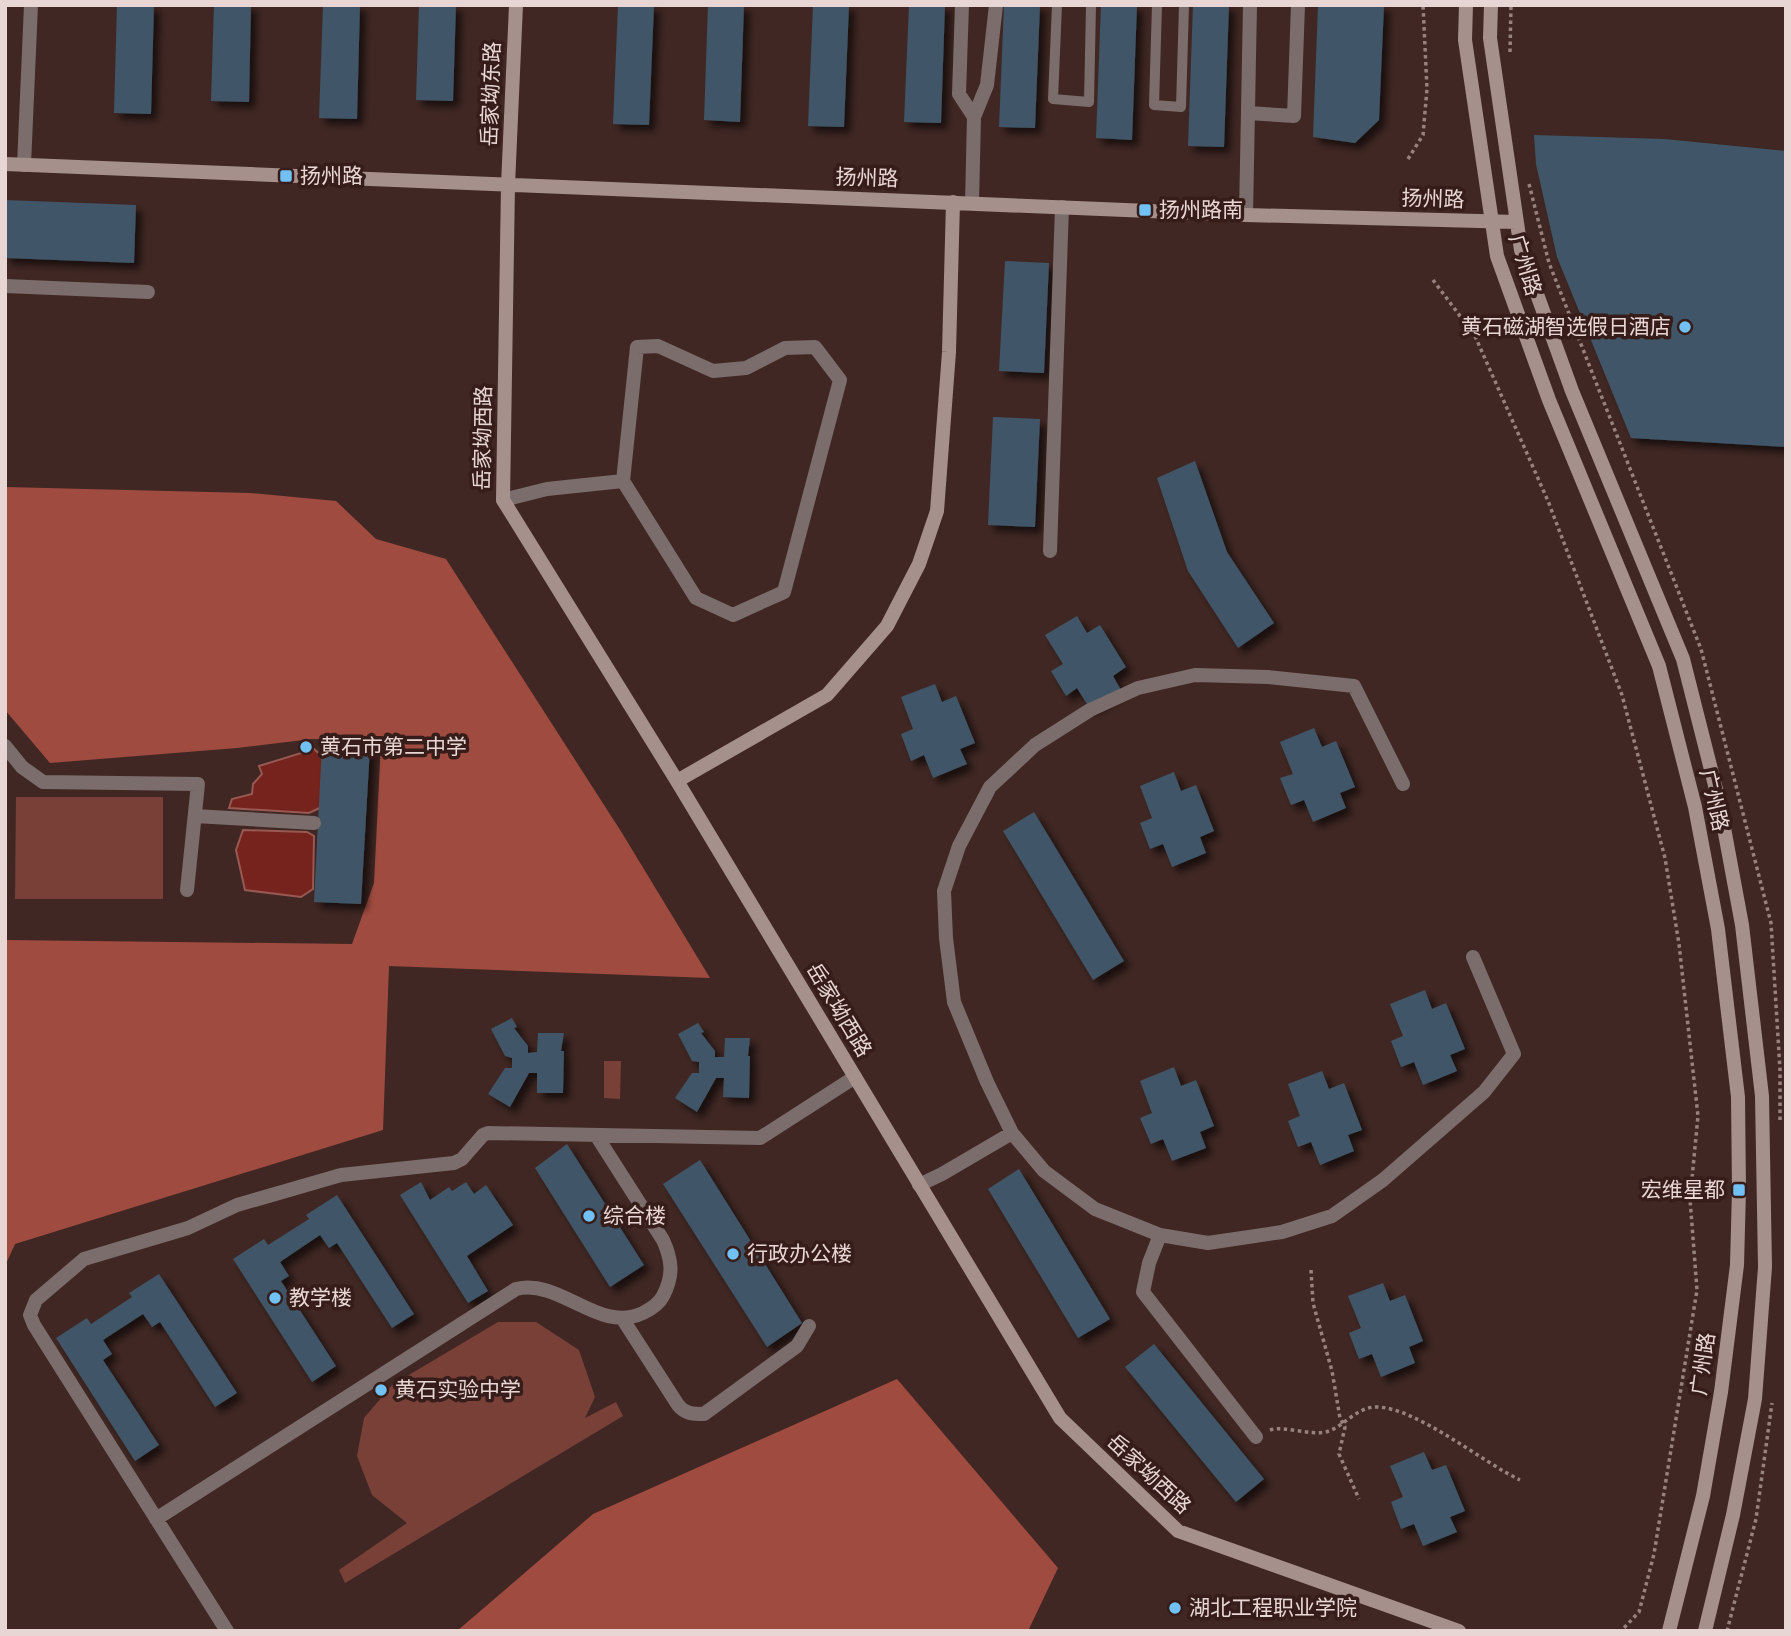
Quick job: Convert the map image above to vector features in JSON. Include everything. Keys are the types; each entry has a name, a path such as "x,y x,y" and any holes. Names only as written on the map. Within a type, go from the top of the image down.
{"main road":[{"name":"岳家坳东路","path":"508,185 516,5"},
{"name":"广州路","path":"1466,5 1465,40 1497,256 1549,400 1659,666 1695,807 1718,929 1738,1097 1737,1265 1721,1392 1703,1496 1669,1631"},
{"name":"广州路","path":"1490,5 1490,38 1521,250 1572,391 1683,659 1719,801 1742,925 1762,1096 1765,1266 1755,1399 1706,1631"},
{"name":"扬州路","path":"5,164 1246,215 1517,222"},
{"name":"岳家坳西路","path":"508,185 503,500 677,782 1060,1418 1178,1531 1459,1631"},
{"path":"677,782 827,695 887,626 919,564 937,511 950,352 953,202"}],"street":[{"path":"24,165 31,5"},
{"path":"962,5 959,94 974,117"},
{"path":"972,203 974,117 987,85 996,5"},
{"path":"1246,215 1250,5"},
{"path":"1248,113 1294,116 1297,5"},
{"path":"1051,551 1062,207"},
{"path":"5,286 148,292"},
{"path":"658,346 713,371 746,368 785,348 815,347 840,380 783,592 733,615 696,598 623,481 637,347 658,346"},
{"path":"503,500 547,489 623,481"},
{"path":"1403,784 1354,686 1268,677 1195,675 1138,688 1090,710 1035,745 990,787 959,846 944,891 946,938 954,1002 986,1082 1012,1133 1044,1171 1095,1209 1160,1235 1208,1242 1282,1232 1332,1216 1383,1180 1484,1092 1514,1054 1473,957"},
{"path":"5,746 22,767 43,782 198,784 187,890"},
{"path":"195,816 314,823"},
{"path":"227,1631 34,1325 30,1314 36,1300 80,1260 188,1228 237,1205 341,1175 454,1163 462,1159 483,1135 488,1133 760,1138 855,1077"},
{"path":"919,1185 1012,1133"},
{"path":"156,1519 516,1289 534,1287 548,1290 614,1318 636,1317 660,1301 668,1287 672,1271 671,1258 663,1240 596,1135"},
{"path":"1160,1235 1149,1263 1143,1292 1256,1437"},
{"path":"622,1318 678,1405 688,1413 695,1414 704,1414 797,1346 809,1326"}],"lane":[{"path":"1056,5 1054,99 1089,102 1091,5"},
{"path":"1157,5 1154,105 1181,107 1184,5"}],"path":[{"path":"1408,159 1423,135 1427,89 1423,5"},
{"path":"1433,280 1475,336 1548,500 1622,695 1665,858 1679,944 1698,1116 1690,1199 1697,1290 1654,1555 1639,1612 1621,1631"},
{"path":"1311,1270 1313,1303 1345,1427 1339,1454 1359,1499"},
{"path":"1256,1437 1274,1428 1298,1433 1329,1431 1350,1416 1375,1406 1406,1414 1520,1480"}],"shaded area":[{"path":"5,487 250,493 336,501 376,539 446,559 622,833 710,978 389,966 383,1130 15,1244 5,1266 5,940 352,944 374,883 381,741 312,739 237,748 50,763 5,710"},
{"path":"314,749 324,758 322,807 309,813 229,808 232,799 252,794 253,784 262,774 259,766"},
{"path":"16,797 163,797 163,899 15,899"},
{"path":"243,830 307,832 314,836 313,889 301,897 245,890 236,850"},
{"path":"604,1061 621,1061 620,1099 604,1098"},
{"path":"498,1322 536,1322 579,1350 595,1397 585,1418 616,1402 623,1416 345,1583 339,1570 407,1523 372,1495 357,1456 364,1418 392,1385"},
{"path":"897,1379 1058,1568 1028,1631 457,1631 593,1514"}],"building":[{"path":"117,5 154,5 151,114 114,113"},
{"path":"214,5 251,5 249,102 211,101"},
{"path":"323,5 360,5 357,119 319,118"},
{"path":"419,5 456,5 453,101 416,100"},
{"path":"618,5 654,5 649,125 613,124"},
{"path":"708,5 744,5 740,122 704,120"},
{"path":"813,5 849,5 844,127 808,126"},
{"path":"909,5 945,5 941,123 904,122"},
{"path":"1004,5 1040,5 1035,128 999,127"},
{"path":"1101,5 1137,5 1132,140 1096,138"},
{"path":"1193,5 1229,5 1224,147 1188,146"},
{"path":"1318,5 1384,5 1379,120 1355,143 1313,137"},
{"name":"黄石磁湖智选假日酒店","path":"1534,135 1664,139 1786,151 1786,447 1631,438 1557,257 1536,164"},
{"path":"5,200 136,205 134,263 5,258"},
{"path":"1005,261 1049,263 1044,373 999,371"},
{"path":"993,417 1040,419 1035,527 988,525"},
{"path":"1195,461 1227,552 1274,623 1238,648 1188,571 1157,478"},
{"path":"1077,616 1087,633 1100,625 1126,667 1113,676 1121,690 1090,709 1077,688 1066,696 1051,671 1063,664 1045,635"},
{"path":"935,684 942,702 956,696 975,743 960,749 967,764 933,778 924,755 911,761 901,734 913,729 901,697"},
{"path":"1314,728 1322,747 1336,741 1355,787 1340,793 1346,808 1313,822 1304,800 1291,805 1280,778 1293,774 1280,742"},
{"path":"322,745 370,747 361,904 314,902"},
{"path":"1174,772 1181,791 1196,785 1214,831 1200,837 1206,853 1172,867 1163,844 1150,849 1140,823 1152,818 1140,786"},
{"path":"1034,812 1124,961 1093,980 1003,831"},
{"path":"1425,990 1432,1009 1446,1003 1465,1049 1450,1055 1457,1071 1423,1085 1414,1062 1401,1067 1391,1041 1403,1036 1390,1004"},
{"path":"512,1018 517,1027 514,1028 528,1046 528,1053 537,1052 538,1033 564,1033 561,1051 564,1051 563,1093 537,1093 537,1073 529,1073 510,1107 488,1094 505,1068 512,1068 512,1058 505,1056 491,1029"},
{"path":"698,1023 704,1032 701,1033 715,1051 715,1057 724,1057 725,1038 750,1038 749,1098 723,1097 724,1078 716,1078 697,1112 675,1098 692,1073 699,1073 699,1062 692,1061 678,1034"},
{"path":"1174,1067 1181,1086 1196,1080 1214,1126 1200,1132 1206,1148 1172,1161 1163,1139 1151,1144 1140,1118 1152,1113 1140,1081"},
{"path":"1322,1071 1329,1089 1344,1083 1362,1130 1348,1135 1354,1151 1320,1165 1311,1142 1298,1147 1288,1121 1300,1116 1288,1084"},
{"name":"综合楼","path":"567,1144 644,1265 610,1287 535,1168"},
{"name":"行政办公楼","path":"700,1160 802,1323 767,1347 663,1184"},
{"path":"1019,1169 1110,1319 1078,1338 988,1189"},
{"path":"421,1182 430,1200 449,1187 452,1191 466,1182 474,1194 486,1185 513,1225 467,1256 488,1291 468,1303 400,1195"},
{"name":"教学楼","path":"337,1195 414,1314 392,1328 337,1243 329,1248 320,1235 280,1262 289,1276 281,1281 336,1366 312,1382 233,1259 264,1239 268,1245 309,1219 306,1215"},
{"path":"159,1274 237,1393 215,1407 160,1322 152,1327 143,1314 103,1340 112,1354 103,1360 159,1445 135,1461 56,1338 87,1318 91,1324 132,1297 129,1293"},
{"path":"1383,1283 1390,1301 1405,1295 1423,1341 1409,1347 1415,1363 1381,1377 1372,1354 1359,1359 1349,1333 1361,1328 1348,1296"},
{"path":"1154,1344 1264,1479 1236,1502 1125,1367"},
{"path":"1424,1452 1432,1470 1446,1465 1465,1511 1450,1517 1457,1532 1423,1546 1414,1524 1401,1529 1391,1502 1403,1497 1390,1466"}],"place":[{"name":"扬州路","path":"286,176"},
{"name":"扬州路南","path":"1145,210"},
{"name":"黄石磁湖智选假日酒店","path":"1685,327"},
{"name":"黄石市第二中学","path":"306,747"},
{"name":"宏维星都","path":"1739,1190"},
{"name":"综合楼","path":"589,1216"},
{"name":"行政办公楼","path":"733,1254"},
{"name":"教学楼","path":"275,1298"},
{"name":"黄石实验中学","path":"381,1390"},
{"name":"湖北工程职业学院","path":"1175,1608"}]}
